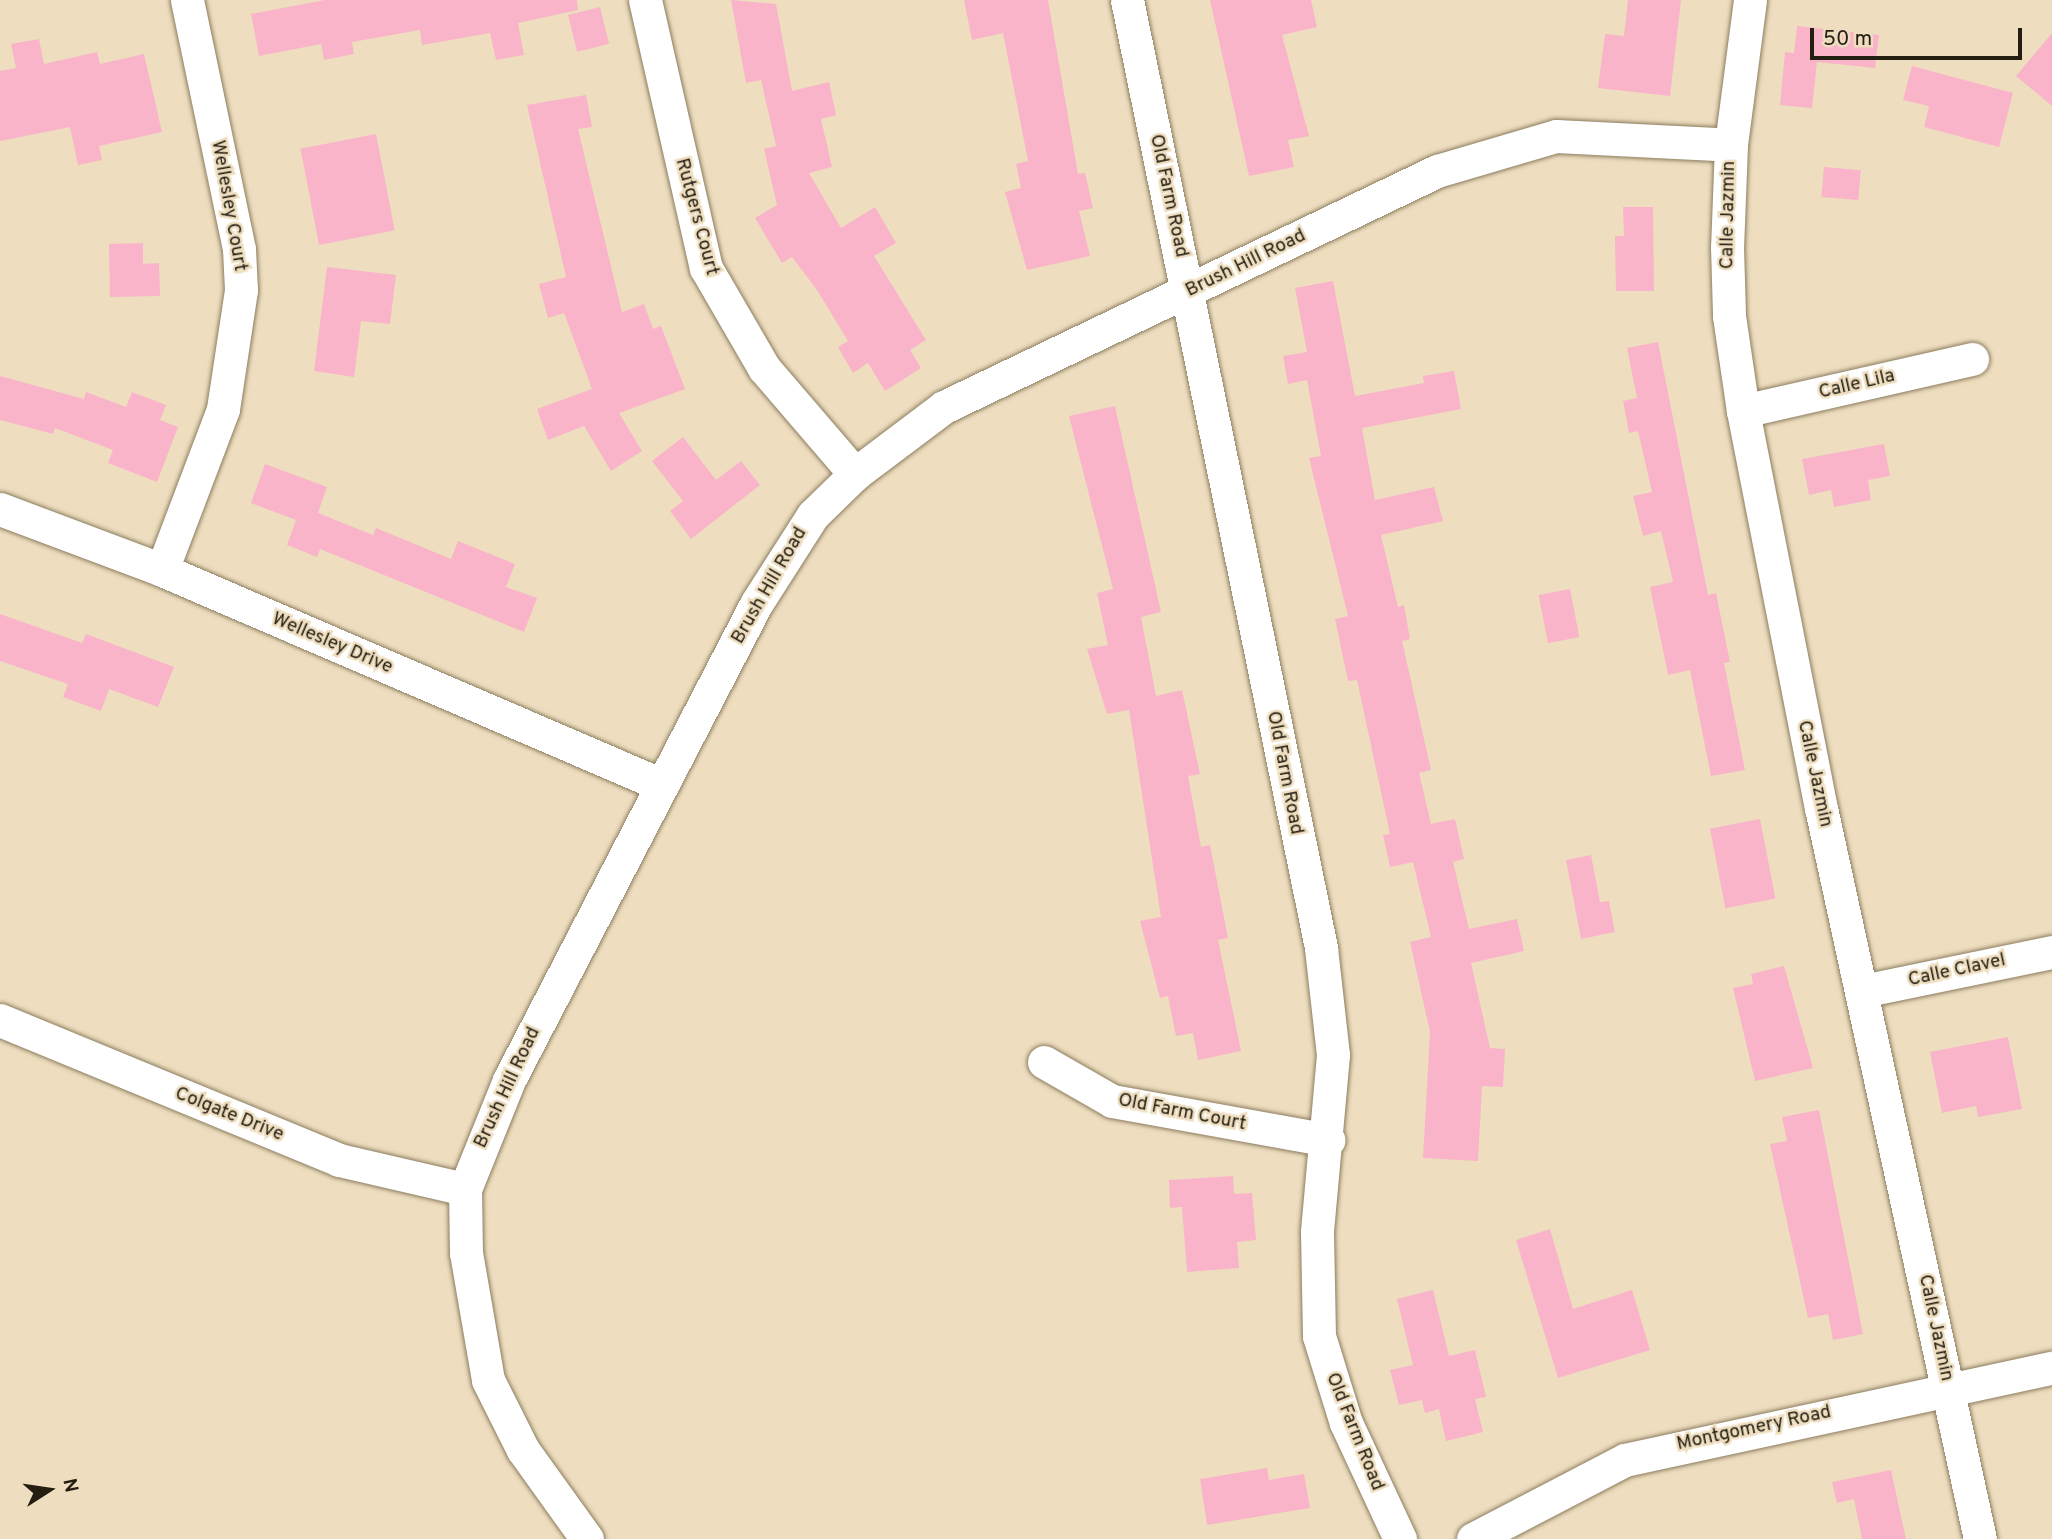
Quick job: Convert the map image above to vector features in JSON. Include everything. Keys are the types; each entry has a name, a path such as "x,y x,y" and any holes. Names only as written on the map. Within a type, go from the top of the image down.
{"street":[{"name":"Wellesley Court","path":"162,570 223,409 241,290 239,249 187,0"},
{"name":"Rutgers Court","path":"645,0 706,268 764,368 855,474"},
{"name":"Old Farm Road","path":"1127,0 1189,292 1321,948 1333,1055 1329,1140 1317,1232 1319,1336 1346,1423 1400,1539"},
{"name":"Calle Jazmin","path":"1750,0 1731,145 1729,316 1743,411 1862,991 1980,1539"},
{"name":"Brush Hill Road","path":"587,1539 523,1450 488,1380 469,1278 466,1189 499,1101 786,550 855,474 944,407 1437,172 1501,149 1556,136 1615,135 1731,145"},
{"name":"Calle Lila","path":"1743,411 1972,359"},
{"name":"Wellesley Drive","path":"0,509 162,570 662,785"},
{"name":"Calle Clavel","path":"1862,991 2052,952"},
{"name":"Colgate Drive","path":"0,1020 339,1160 466,1189"},
{"name":"Old Farm Court","path":"1044,1062 1112,1101 1329,1140"},
{"name":"Montgomery Road","path":"1473,1539 1625,1460 2052,1368"}],"building":[{"path":"325,0 577,0 578,10 518,23 524,55 496,60 490,33 422,45 420,30 352,42 354,54 324,60 321,44 259,56 251,14"},
{"path":"731,0 776,4 792,91 829,82 836,115 821,119 832,167 809,173 841,228 875,207 896,243 874,256 926,340 910,350 921,368 885,391 868,363 853,373 838,347 848,341 817,290 792,257 782,263 755,218 777,205 764,149 776,146 761,80 746,83"},
{"path":"964,0 1048,0 1078,174 1085,173 1093,208 1079,211 1090,256 1027,270 1005,192 1021,188 1016,164 1028,161 1003,33 972,40"},
{"path":"1210,0 1311,0 1317,27 1282,35 1309,136 1288,140 1294,167 1249,176"},
{"path":"1628,0 1681,0 1670,96 1598,88 1605,34 1624,36"},
{"path":"600,7 609,44 577,52 568,15"},
{"path":"1797,26 1879,35 1875,68 1817,62 1812,108 1780,105 1785,52 1794,53"},
{"path":"2052,33 2052,106 2016,76"},
{"path":"39,39 44,64 97,52 100,64 144,54 162,132 99,146 102,160 78,165 70,127 0,141 0,71 16,68 11,44"},
{"path":"1912,66 2013,93 1999,147 1924,127 1929,106 1903,100"},
{"path":"586,95 592,127 578,129 622,312 644,304 653,329 661,326 685,389 619,413 642,451 611,471 584,426 548,440 537,409 592,389 564,313 548,318 539,284 566,277 527,105"},
{"path":"376,134 395,230 319,245 300,149"},
{"path":"1824,167 1861,170 1858,200 1821,197"},
{"path":"1623,207 1653,207 1654,291 1616,291 1615,236 1624,236"},
{"path":"143,243 143,264 159,263 160,296 110,297 109,244"},
{"path":"327,267 396,275 390,324 361,321 354,377 314,371"},
{"path":"1333,281 1355,396 1424,383 1423,376 1454,371 1461,409 1362,428 1375,500 1434,487 1443,521 1381,535 1398,607 1404,605 1410,639 1402,641 1431,770 1419,773 1431,824 1455,819 1464,859 1453,862 1469,929 1517,919 1524,951 1471,963 1490,1048 1505,1049 1503,1087 1482,1086 1478,1161 1423,1158 1430,1032 1410,942 1431,937 1413,862 1390,867 1383,835 1390,834 1357,680 1348,681 1335,619 1348,616 1309,458 1321,456 1307,380 1288,384 1283,356 1307,352 1295,288"},
{"path":"1658,342 1708,595 1716,593 1730,662 1724,663 1745,770 1711,776 1690,670 1668,675 1650,587 1673,582 1661,531 1643,536 1633,496 1652,492 1638,431 1629,433 1623,401 1637,398 1627,348"},
{"path":"0,376 84,399 86,392 126,407 132,392 166,405 160,420 178,427 157,482 108,463 113,450 55,428 53,434 0,420"},
{"path":"1115,406 1161,612 1141,617 1156,696 1182,690 1200,774 1188,776 1201,847 1210,845 1228,938 1218,940 1241,1051 1198,1060 1193,1033 1176,1036 1168,996 1160,998 1140,921 1161,917 1129,710 1107,714 1087,649 1108,645 1097,593 1113,589 1069,416"},
{"path":"683,437 716,480 741,461 760,485 691,539 670,511 683,501 652,461"},
{"path":"1884,444 1890,476 1868,480 1871,500 1834,507 1831,490 1809,495 1802,459"},
{"path":"265,464 327,487 318,513 373,535 376,528 451,559 458,541 515,564 506,587 537,598 524,632 320,549 317,557 287,545 296,520 251,503"},
{"path":"1570,589 1579,637 1548,643 1539,595"},
{"path":"0,614 82,643 86,634 174,667 158,707 109,689 101,711 63,697 68,684 0,661"},
{"path":"1760,819 1775,899 1725,908 1710,829"},
{"path":"1591,855 1600,902 1609,901 1615,932 1581,939 1566,860"},
{"path":"1784,966 1813,1068 1755,1081 1733,988 1753,984 1751,974"},
{"path":"2008,1037 2022,1109 1978,1117 1976,1106 1942,1113 1930,1052"},
{"path":"1819,1110 1863,1334 1833,1340 1828,1314 1808,1318 1770,1144 1787,1141 1782,1117"},
{"path":"1233,1176 1234,1194 1252,1193 1256,1240 1237,1242 1239,1268 1187,1272 1182,1207 1170,1208 1169,1180"},
{"path":"1550,1229 1573,1309 1632,1290 1650,1350 1558,1378 1516,1240"},
{"path":"1433,1290 1449,1356 1475,1350 1486,1397 1475,1399 1483,1432 1446,1441 1439,1409 1425,1413 1422,1400 1399,1405 1390,1370 1413,1365 1397,1299"},
{"path":"1267,1468 1269,1480 1304,1474 1310,1508 1207,1525 1200,1479"},
{"path":"1891,1470 1906,1539 1862,1539 1854,1499 1837,1503 1832,1482"}]}
